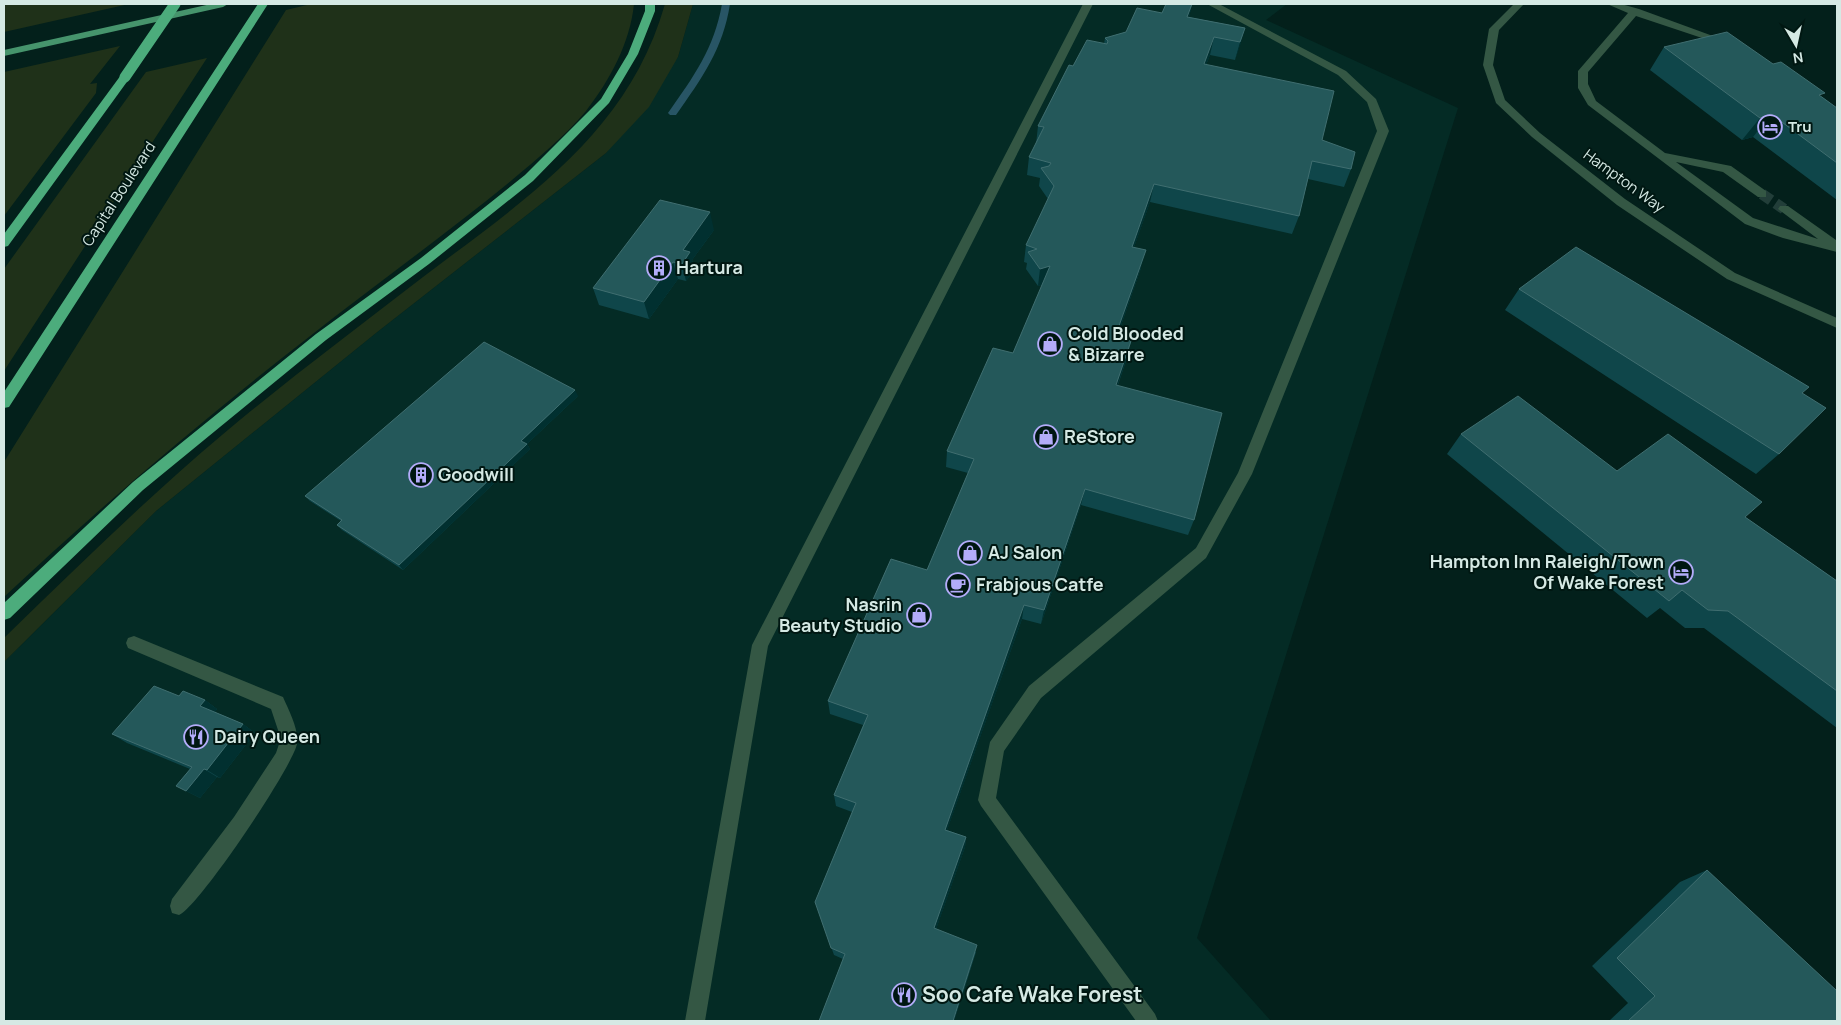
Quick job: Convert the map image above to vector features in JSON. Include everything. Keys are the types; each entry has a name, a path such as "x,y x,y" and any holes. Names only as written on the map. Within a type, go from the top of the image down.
{"highway":[{"path":"4,243 125,77 175,4"},
{"name":"Capital Boulevard","path":"4,403 176,135 234,52 263,4"},
{"path":"4,614 138,486 321,337 425,261 529,178 605,101 633,54 650,11 650,4"}],"main road":[{"path":"4,53 223,4"}],"street":[{"path":"695,1021 760,645 1088,4"},
{"path":"1148,1021 987,800 996,748 1035,692 1201,553 1244,474 1383,131 1372,101 1342,73 1212,4"},
{"name":"Hampton Way","path":"1519,4 1494,29 1488,65 1500,101 1536,135 1621,202 1731,276 1837,322"},
{"path":"1612,4 1731,44"},
{"path":"1635,11 1583,71 1580,80 1583,90 1592,103 1660,156 1749,221 1787,235 1837,247"},
{"path":"1660,156 1695,161 1727,169 1762,194"},
{"path":"1784,209 1837,247"},
{"path":"134,643 277,703 286,724 288,745 275,772 180,906"}],"shaded area":[{"path":"4,4 129,4 4,32"},
{"path":"311,4 634,4 628,33 611,74 586,111 560,138 494,195 315,332 179,442 90,518 4,597 4,462 286,10"},
{"path":"665,4 693,4 678,57 649,107 606,153 376,333 156,511 4,662 4,638 166,484 271,394 498,220 568,160 599,127 626,91 648,50"},
{"path":"693,4 1287,4 1266,20 1458,108 1197,938 1271,1021 4,1021 4,662 156,511 376,333 606,153 678,57"},
{"path":"120,46 90,84 97,83 96,93 4,216 4,72"},
{"path":"207,58 4,371 4,269 146,72"}],"building":[{"path":"1166,4 1192,4 1187,17 1245,28 1240,42 1214,37 1204,64 1334,91 1322,140 1355,152 1351,169 1312,161 1299,216 1154,184 1132,247 1146,250 1115,337 1131,341 1116,385 1222,413 1194,520 1085,489 1044,610 1024,605 945,830 966,837 934,928 977,945 953,1021 819,1021 845,954 831,948 815,902 856,803 834,795 868,715 828,701 891,559 927,570 974,459 947,451 993,348 1013,353 1050,266 1040,269 1028,252 1037,249 1026,245 1054,186 1041,168 1049,166 1051,163 1029,157 1044,127 1038,126 1069,65 1073,66 1087,40 1107,44 1108,41 1105,38 1126,32 1137,8 1162,13"},
{"path":"1727,32 1773,64 1781,62 1825,93 1819,95 1837,108 1837,163 1771,114 1760,118 1664,47"},
{"path":"660,200 710,212 683,250 690,252 682,264 673,262 644,302 593,288"},
{"path":"1576,247 1809,387 1802,393 1826,408 1779,454 1519,289"},
{"name":"Goodwill","path":"484,342 575,390 521,441 527,444 399,565 337,525 342,520 305,496"},
{"name":"Hampton Inn Raleigh/Town Of Wake Forest","path":"1518,396 1617,471 1668,434 1762,502 1745,517 1837,581 1837,691 1728,611 1708,610 1682,590 1669,601 1461,434"},
{"path":"154,686 179,696 183,691 205,700 200,706 243,724 207,770 204,769 186,791 176,786 192,767 112,734"},
{"path":"1707,870 1837,991 1837,1021 1628,1021 1655,996 1617,958"}],"waterway":[{"path":"673,113 701,73 722,29 726,4"}],"tunnel":[{"path":"1762,194 1784,209"}],"place":[{"name":"Tru","path":"1770,127"},
{"name":"Hartura","path":"659,268"},
{"name":"Cold Blooded & Bizarre","path":"1050,344"},
{"name":"ReStore","path":"1046,437"},
{"name":"Goodwill","path":"421,475"},
{"name":"AJ Salon","path":"970,553"},
{"name":"Hampton Inn Raleigh/Town Of Wake Forest","path":"1681,572"},
{"name":"Frabjous Catfe","path":"958,585"},
{"name":"Nasrin Beauty Studio","path":"919,615"},
{"name":"Dairy Queen","path":"196,737"},
{"name":"Soo Cafe Wake Forest","path":"904,995"}]}
